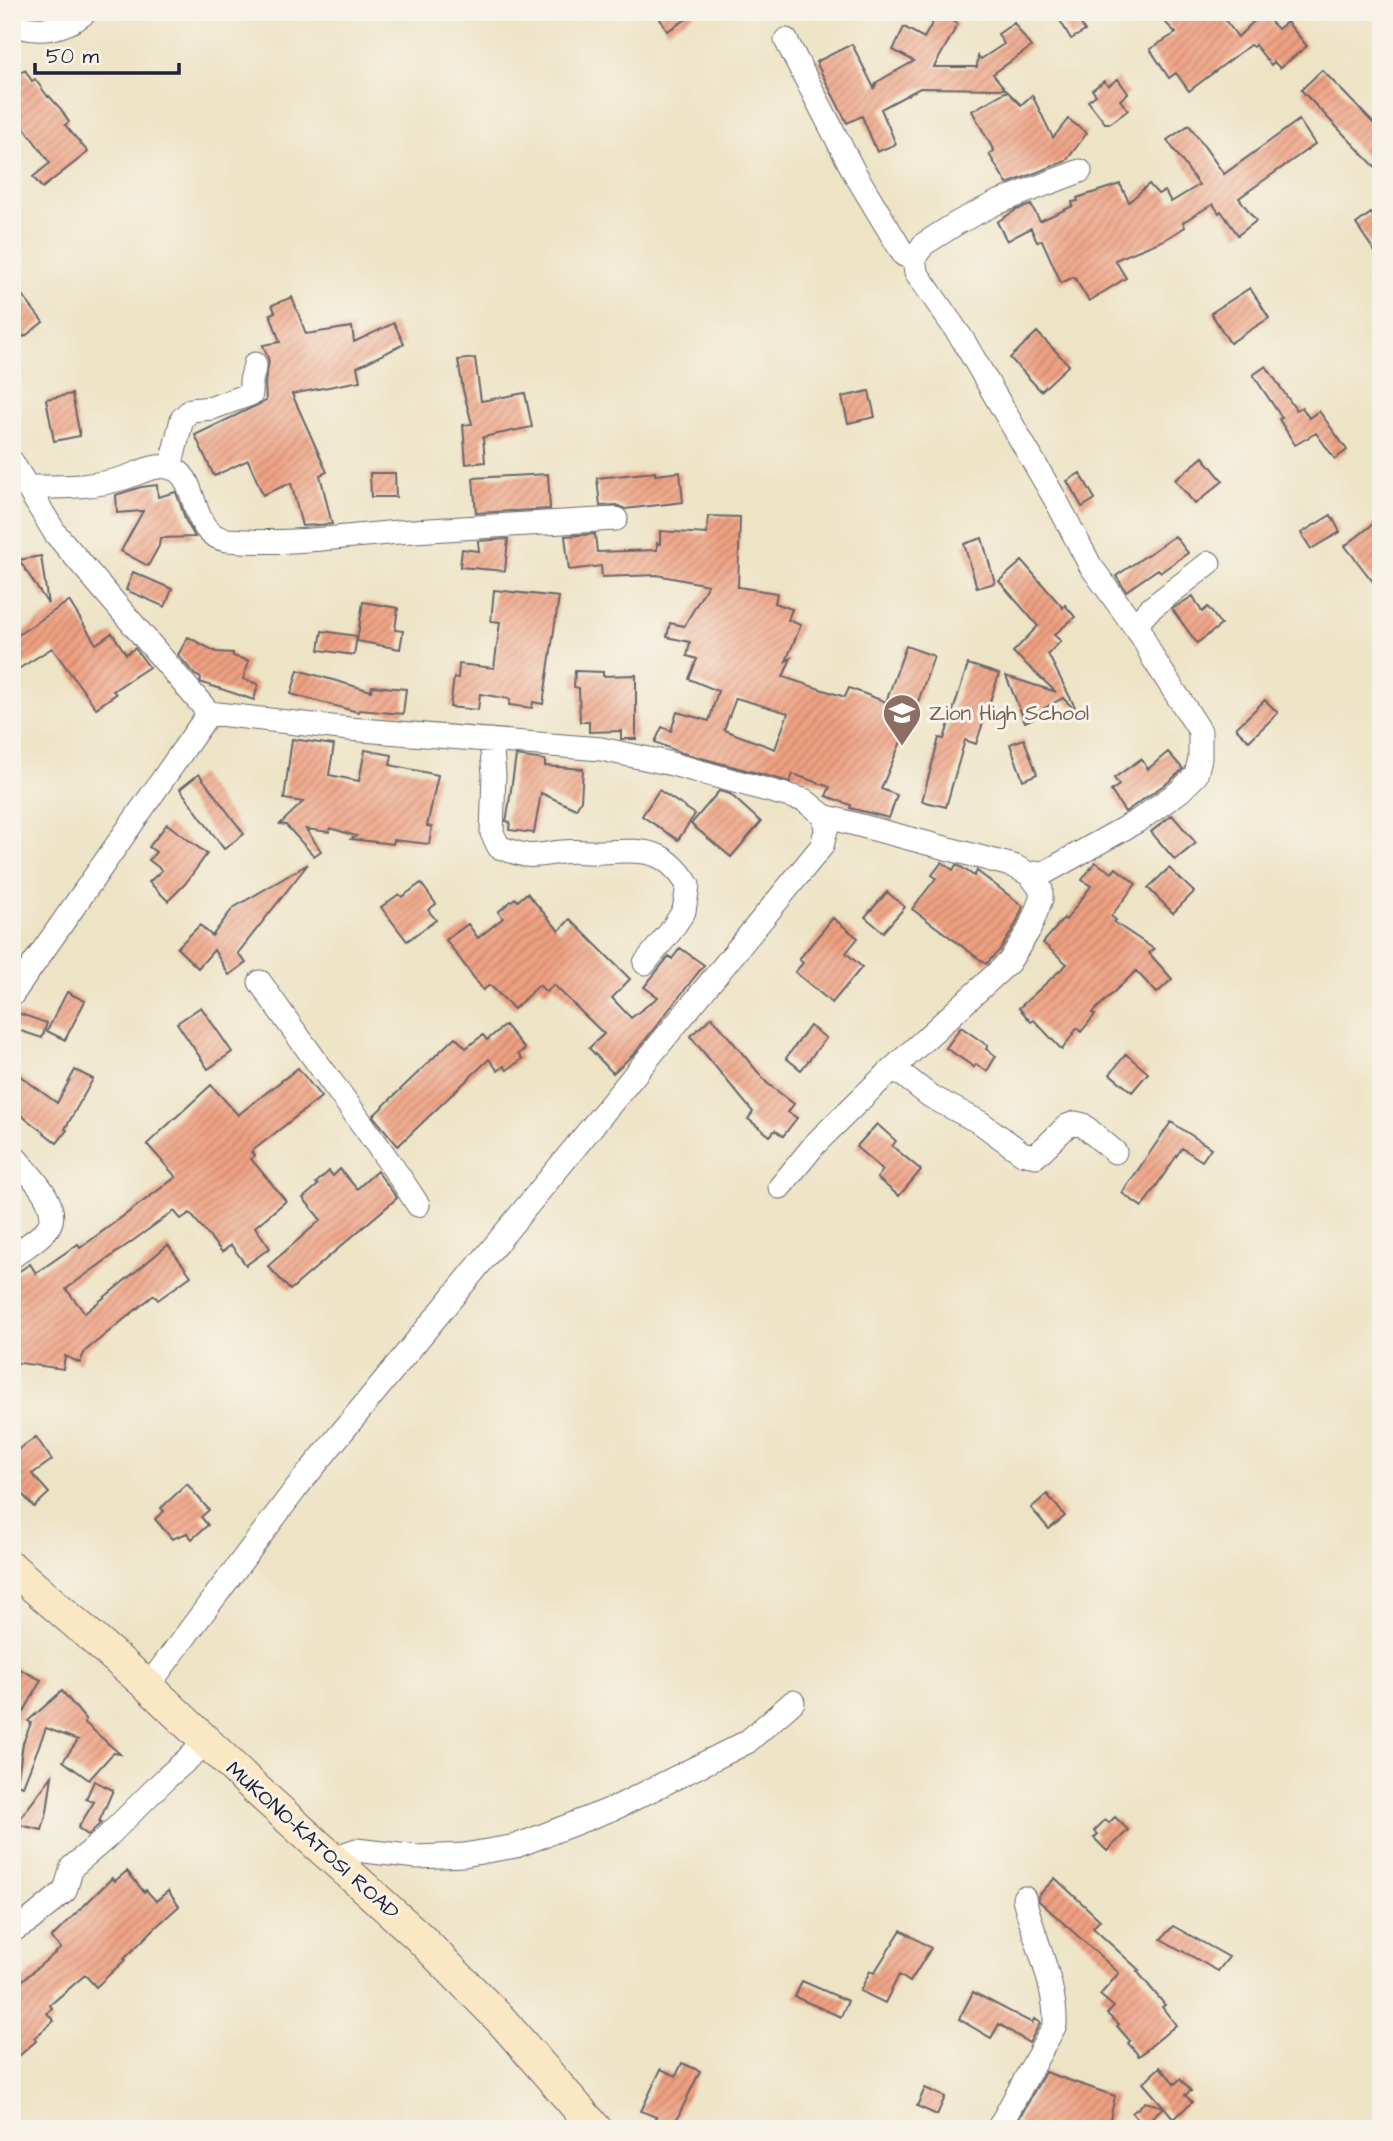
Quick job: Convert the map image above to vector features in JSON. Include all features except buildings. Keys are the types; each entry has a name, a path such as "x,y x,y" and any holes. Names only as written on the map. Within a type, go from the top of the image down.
{"main road":[{"name":"MUKONO-KATOSI ROAD","path":"12,1568 148,1686 206,1743 419,1937 492,2010 596,2129"}],"street":[{"path":"12,23 22,28 50,30 77,20 86,12"},
{"path":"786,40 854,172 904,255 914,258"},
{"path":"1029,874 1046,872 1139,820 1180,791 1196,775 1200,758 1200,731 1143,638 1090,565 1052,493 970,352 916,272 914,258 924,244 957,223 996,203 1080,171"},
{"path":"170,468 182,419 191,410 212,408 251,394 255,364"},
{"path":"12,462 55,533 209,713 349,729 601,749 668,763 804,800 824,816 1014,866 1029,874 1041,889 1041,899 1029,930 1009,962 817,1143 780,1186"},
{"path":"27,487 110,483 166,466 177,470 187,481 200,520 210,532 224,540 287,541 497,524 616,519"},
{"path":"1143,638 1138,622 1150,608 1209,563"},
{"path":"12,995 209,713"},
{"path":"491,740 494,774 492,832 499,847 527,855 578,850 598,853 645,850 669,862 680,872 688,885 684,911 645,963"},
{"path":"148,1686 297,1487 822,846 826,830 824,816"},
{"path":"260,982 387,1157 418,1205"},
{"path":"894,1068 930,1096 981,1123 1022,1153 1036,1156 1067,1126 1075,1123 1083,1125 1115,1152"},
{"path":"12,1154 45,1194 53,1213 49,1227 12,1257"},
{"path":"331,1858 356,1850 417,1857 464,1855 516,1846 617,1807 747,1742 793,1702"},
{"path":"12,1931 65,1891 72,1867 206,1743"},
{"path":"998,2129 1055,2025 1056,2011 1051,1990 1024,1898"}],"place":[{"name":"Zion High School","path":"902,747"}]}
